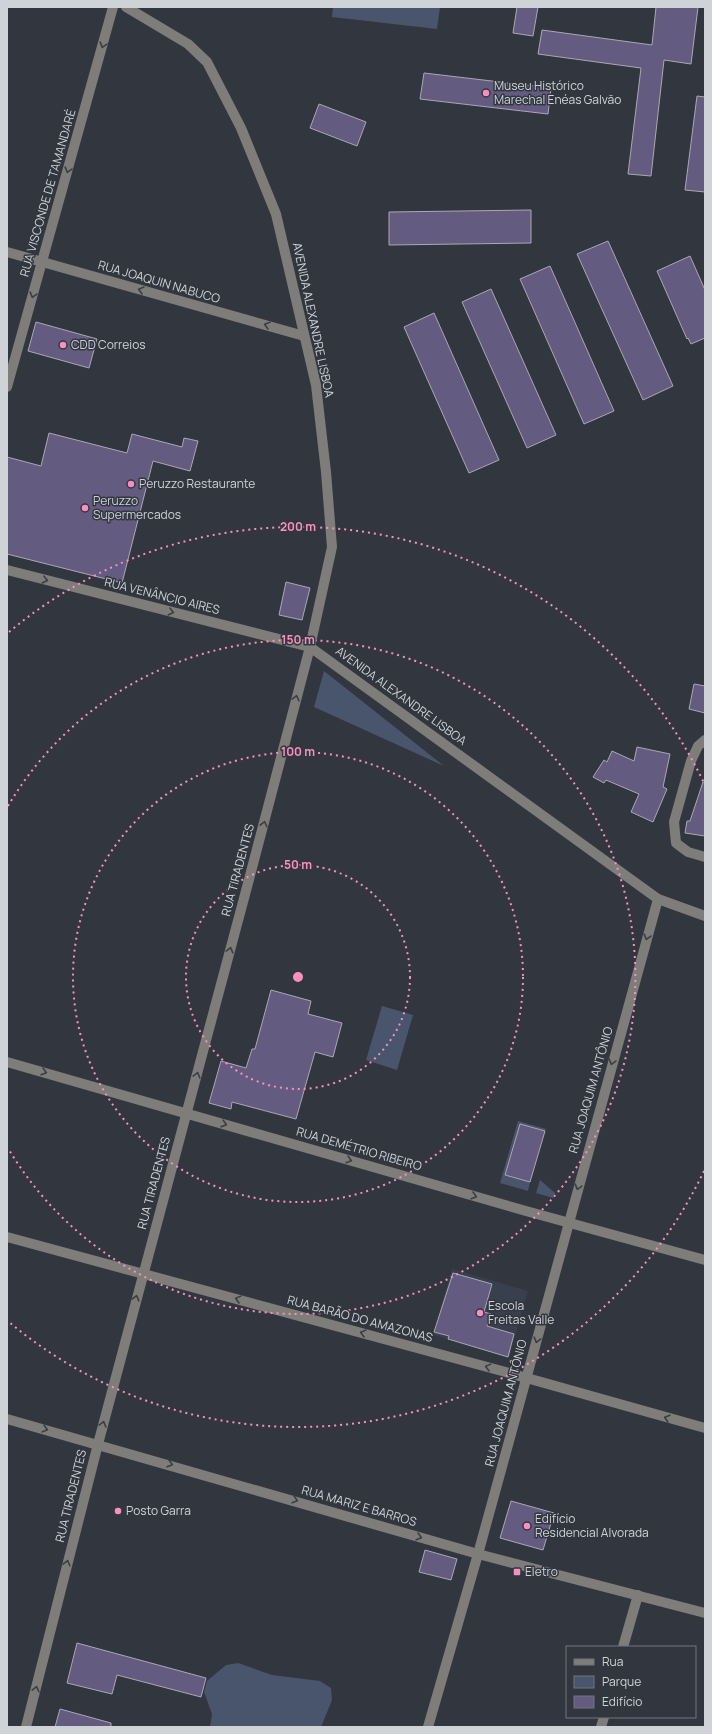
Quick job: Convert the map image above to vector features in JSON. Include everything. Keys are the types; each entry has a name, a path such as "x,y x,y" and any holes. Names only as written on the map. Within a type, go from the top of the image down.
{"street":[{"name":"RUA VISCONDE DE TAMANDARÉ","path":"7,387 113,7"},
{"name":"AVENIDA ALEXANDRE LISBOA","path":"126,7 188,44 207,62 241,128 276,214 316,385 326,472 332,547 310,647 658,899 705,916"},
{"name":"RUA JOAQUIN NABUCO","path":"7,252 304,336"},
{"name":"RUA VENÂNCIO AIRES","path":"7,570 310,647"},
{"name":"RUA TIRADENTES","path":"26,1727 142,1273 187,1113 310,647"},
{"path":"705,740 698,746 691,761 674,822 676,843 688,852 705,857"},
{"name":"RUA JOAQUIM ANTÔNIO","path":"428,1727 478,1554 658,899"},
{"name":"RUA DEMÉTRIO RIBEIRO","path":"7,1062 568,1223 705,1260"},
{"name":"RUA BARÃO DO AMAZONAS","path":"7,1237 705,1428"},
{"name":"RUA MARIZ E BARROS","path":"7,1419 478,1554 705,1613"},
{"path":"623,1646 638,1595"}],"shaded area":[{"name":"Escola Freitas Valle","path":"452,1269 528,1291 509,1357 433,1335"}],"green space":[{"path":"333,7 440,7 437,29 332,17"},
{"path":"324,671 444,766 314,707"},
{"path":"382,1006 413,1015 397,1070 366,1060"},
{"path":"518,1121 546,1129 545,1131 520,1124 505,1175 530,1182 528,1191 500,1183"},
{"path":"540,1180 555,1193 553,1198 536,1193"},
{"path":"238,1663 272,1675 320,1681 331,1688 332,1700 321,1727 210,1727 212,1714 204,1692 207,1681 226,1665"}],"building":[{"path":"517,7 538,7 533,36 513,33"},
{"path":"656,7 698,7 691,64 664,60 651,176 628,174 641,68 538,54 542,30 652,45"},
{"name":"Museu Histórico Marechal Enéas Galvão","path":"424,73 551,88 548,114 420,99"},
{"path":"697,96 705,97 705,192 685,190"},
{"path":"319,104 366,122 357,146 310,128"},
{"path":"531,210 531,243 389,245 389,212"},
{"path":"608,241 673,386 643,400 577,254"},
{"path":"690,256 705,290 705,338 691,344 688,338 687,339 657,271"},
{"path":"550,266 614,411 584,424 520,279"},
{"path":"491,289 556,435 527,448 462,302"},
{"path":"434,313 499,460 469,473 404,327"},
{"name":"CDD Correios","path":"36,322 97,339 89,368 28,351"},
{"name":"Peruzzo Supermercados","path":"49,433 127,453 132,434 182,447 184,438 198,441 190,471 153,461 122,583 7,554 7,457 41,466"},
{"path":"286,582 310,588 302,620 279,615"},
{"path":"694,684 705,686 705,713 689,709"},
{"path":"637,747 670,754 663,787 667,789 653,822 631,812 639,794 606,780 604,783 593,777 604,760 607,762 612,751 634,761"},
{"path":"703,782 705,783 705,836 685,833 687,821 690,821"},
{"path":"271,990 311,1001 308,1014 342,1023 333,1057 315,1052 296,1119 232,1102 231,1109 209,1103 221,1061 246,1068 252,1049 255,1049"},
{"path":"520,1124 545,1131 530,1182 505,1175"},
{"name":"Escola Freitas Valle","path":"453,1273 492,1284 484,1312 491,1314 487,1326 514,1334 508,1357 448,1339 449,1336 434,1332"},
{"name":"Edifício Residencial Alvorada","path":"511,1501 554,1513 543,1550 500,1538"},
{"path":"425,1550 457,1559 451,1580 419,1572"},
{"path":"77,1643 206,1678 201,1697 117,1675 112,1694 67,1683"},
{"path":"60,1709 111,1723 111,1727 55,1727"}],"place":[{"name":"Museu Histórico Marechal Enéas Galvão","path":"486,93"},
{"name":"CDD Correios","path":"63,345"},
{"name":"Peruzzo Restaurante","path":"131,484"},
{"name":"Peruzzo Supermercados","path":"85,508"},
{"name":"Escola Freitas Valle","path":"480,1313"},
{"name":"Posto Garra","path":"118,1511"},
{"name":"Edifício Residencial Alvorada","path":"527,1526"},
{"name":"Eletro","path":"517,1572"}]}
